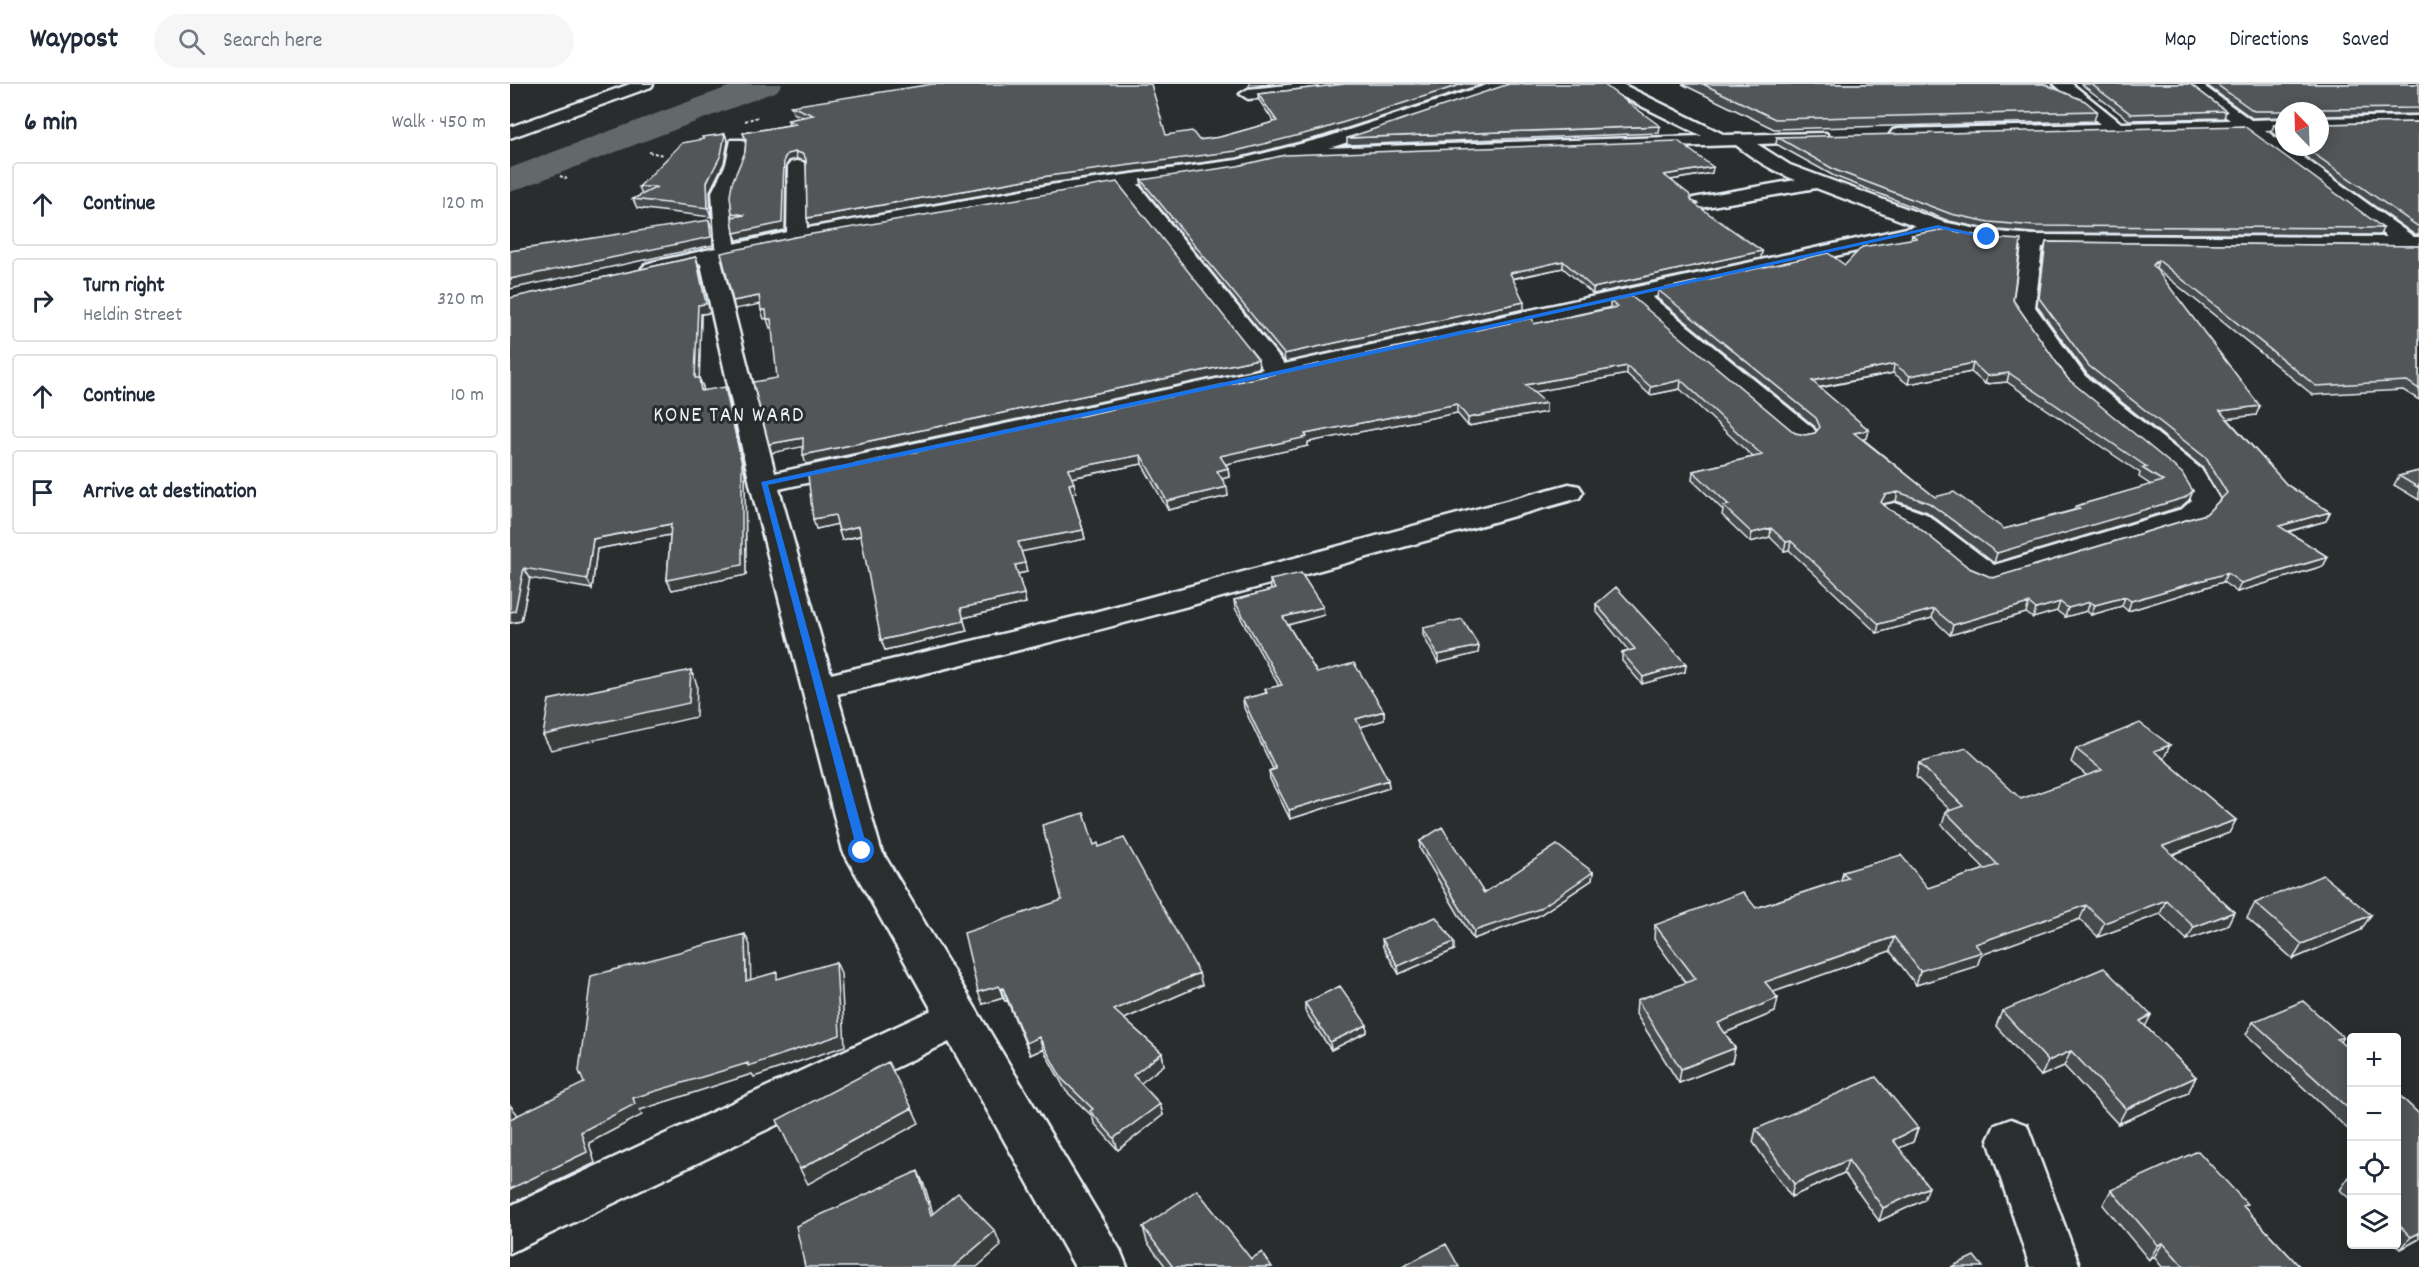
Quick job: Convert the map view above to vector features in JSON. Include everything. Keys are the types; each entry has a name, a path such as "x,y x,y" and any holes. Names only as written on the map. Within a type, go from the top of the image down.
{"street":[{"path":"510,133 645,84"},
{"path":"1248,94 1344,84"},
{"path":"639,270 797,236 1050,191 1237,165 1290,154 1506,84"},
{"path":"1609,84 1731,139 1784,169 1938,227 1987,237 2033,241 2415,246"},
{"path":"2062,84 2117,129"},
{"path":"2191,84 2415,246"},
{"path":"2329,123 2419,121"},
{"path":"1881,135 2275,124"},
{"path":"1290,154 1834,136"},
{"path":"737,144 735,164 721,192 717,254 764,484 862,851 1102,1267"},
{"path":"797,166 797,236"},
{"path":"1125,181 1279,373"},
{"path":"1700,202 1817,182"},
{"path":"764,484 1938,227"},
{"path":"1895,511 1916,520 1953,551 1990,576 2192,515 2207,502 2191,475 2076,381 2024,307 2033,241"},
{"path":"1635,294 1804,434"},
{"path":"820,687 959,657 1177,601 1569,492"},
{"path":"510,1230 957,1018"},
{"path":"2011,1140 2055,1267"}],"path":[{"path":"649,152 663,155"},
{"path":"560,176 567,179"}],"building":[{"path":"933,84 1151,84 1166,135 1192,131 1199,140 1220,137 1277,121 1258,94 1345,84 1463,84 1323,129 1236,151 1048,176 807,218 806,159 803,154 795,152 787,154 784,159 782,223 734,233 732,217 745,215 732,213 730,196 732,183 745,152 746,139 743,133 795,124 788,120 813,115 791,106"},
{"path":"1509,84 1603,84 1660,126 1347,138"},
{"path":"1703,84 2044,84 2085,101 2097,111 1775,119"},
{"path":"2091,84 2190,84 2226,111 2131,114"},
{"path":"2216,84 2419,84 2419,108 2329,109 2329,102 2275,102 2275,111 2254,111"},
{"path":"2419,122 2419,227 2317,156 2329,156 2329,124"},
{"path":"2244,126 2275,149 2275,156 2285,156 2383,228 2035,226 1989,222 1951,214 1835,170 1777,137"},
{"path":"725,134 721,155 707,182 708,208 633,199 657,187 639,187 682,143"},
{"path":"1678,141 1713,167 1664,175 1689,194 1692,201 1699,204 1695,204 1762,251 1593,288 1563,261 1510,273 1524,302 1284,354 1141,180 1237,166 1285,155"},
{"path":"1117,182 1258,359 803,455 803,438 769,444 753,382 777,378 771,319 767,319 766,310 761,310 759,296 733,301 721,253 795,237"},
{"path":"709,220 711,237 510,279 510,251"},
{"path":"1946,229 1988,238 2021,240 2013,300 2068,379 2182,473 2193,491 2184,498 1997,553 1929,503 1898,492 1885,495 1881,502 1888,509 1910,521 1969,568 1993,578 2206,514 2227,493 2206,458 2089,366 2039,298 2046,242 2419,246 2419,389 2407,381 2316,386 2158,260 2153,265 2260,406 2220,411 2287,485 2330,512 2279,526 2328,557 2241,583 2227,573 2131,601 2125,597 2095,605 2090,602 2068,608 2060,602 2036,609 2029,603 1953,625 1934,609 1879,624 1791,541 1786,542 1771,528 1752,533 1723,506 1729,505 1693,471 1762,455 1681,380 1651,387 1627,366 1525,385 1546,403 1468,418 1457,404 1305,434 1307,437 1220,456 1228,468 1217,471 1227,487 1167,501 1141,455 1068,469 1074,483 1069,484 1083,530 1018,542 1025,563 1015,565 1024,594 961,608 964,621 881,640 859,526 839,531 835,515 813,519 808,475 1532,318 1534,324 1617,307 1610,301 1631,296 1795,433 1805,435 1815,433 1820,427 1816,418 1658,290 1828,253 1845,265 1862,247 1916,238 1912,235","holes":["1973,363 1987,376 2009,373 2147,467 2142,468 2163,481 2076,506 2080,509 2004,529 1954,492 1935,497 1854,433 1869,430 1812,381 1894,364 1910,376"]},
{"path":"696,257 706,304 698,305 695,378 699,378 701,391 725,387 742,464 742,565 667,580 671,524 593,539 587,579 524,568 515,611 510,612 510,298"},
{"path":"2419,471 2419,488 2399,476"},
{"path":"1301,573 1323,607 1283,617 1317,673 1354,663 1384,711 1356,719 1388,780 1289,810 1269,771 1276,769 1243,699 1267,693 1265,689 1282,685 1234,600 1275,589 1270,580"},
{"path":"1616,587 1686,664 1643,677 1622,653 1635,649 1596,604"},
{"path":"1462,619 1479,646 1438,655 1423,628"},
{"path":"691,670 689,703 543,735 549,700"},
{"path":"2140,723 2170,745 2154,751 2236,820 2163,846 2234,912 2194,927 2166,900 2104,923 2086,905 1975,944 1982,952 1920,971 1894,937 1765,982 1778,998 1718,1023 1735,1048 1681,1069 1637,1000 1696,979 1655,925 1743,892 1756,908 1848,878 1843,872 1901,855 1928,888 1998,865 1946,812 1963,806 1919,763 1966,748 2021,799 2102,770 2076,749"},
{"path":"1084,813 1094,845 1098,843 1099,847 1124,838 1199,973 1114,1010 1162,1053 1133,1075 1160,1104 1114,1138 1090,1111 1093,1109 1062,1079 1039,1037 1026,1043 1003,988 999,986 978,992 964,933 1062,900 1042,825"},
{"path":"1442,827 1484,893 1557,845 1593,872 1539,909 1474,931 1420,841"},
{"path":"2323,875 2371,915 2302,944 2255,903"},
{"path":"1436,917 1454,942 1398,966 1382,939"},
{"path":"745,934 746,981 777,972 777,979 836,962 840,1035 748,1066 748,1063 633,1098 635,1104 581,1132 587,1152 510,1189 510,1119 584,1083 579,1071 591,976"},
{"path":"2104,968 2151,1015 2140,1021 2196,1077 2126,1109 2071,1051 2048,1061 2002,1011"},
{"path":"1340,986 1367,1025 1330,1042 1305,1003"},
{"path":"2303,1001 2343,1037 2337,1039 2347,1048 2347,1107 2253,1022"},
{"path":"888,1062 912,1108 800,1169 777,1120"},
{"path":"1876,1077 1918,1128 1893,1140 1929,1187 1883,1208 1848,1160 1794,1184 1756,1129"},
{"path":"2401,1097 2419,1114 2419,1233 2411,1237 2401,1227"},
{"path":"2198,1151 2247,1204 2243,1206 2300,1267 2184,1267 2163,1243 2158,1245 2111,1190"},
{"path":"918,1171 931,1215 958,1193 995,1231 953,1267 805,1267 796,1226"},
{"path":"1197,1190 1251,1259 1262,1252 1272,1267 1173,1267 1143,1227"},
{"path":"1446,1244 1459,1267 1402,1267"},
{"path":"1974,1256 1983,1267 1951,1267"}],"waterway":[{"path":"510,181 766,84"}],"district":[{"name":"KONE TAN WARD","path":"729,416"}],"route":[{"path":"862,851 764,484 1938,227 1987,237"}]}
